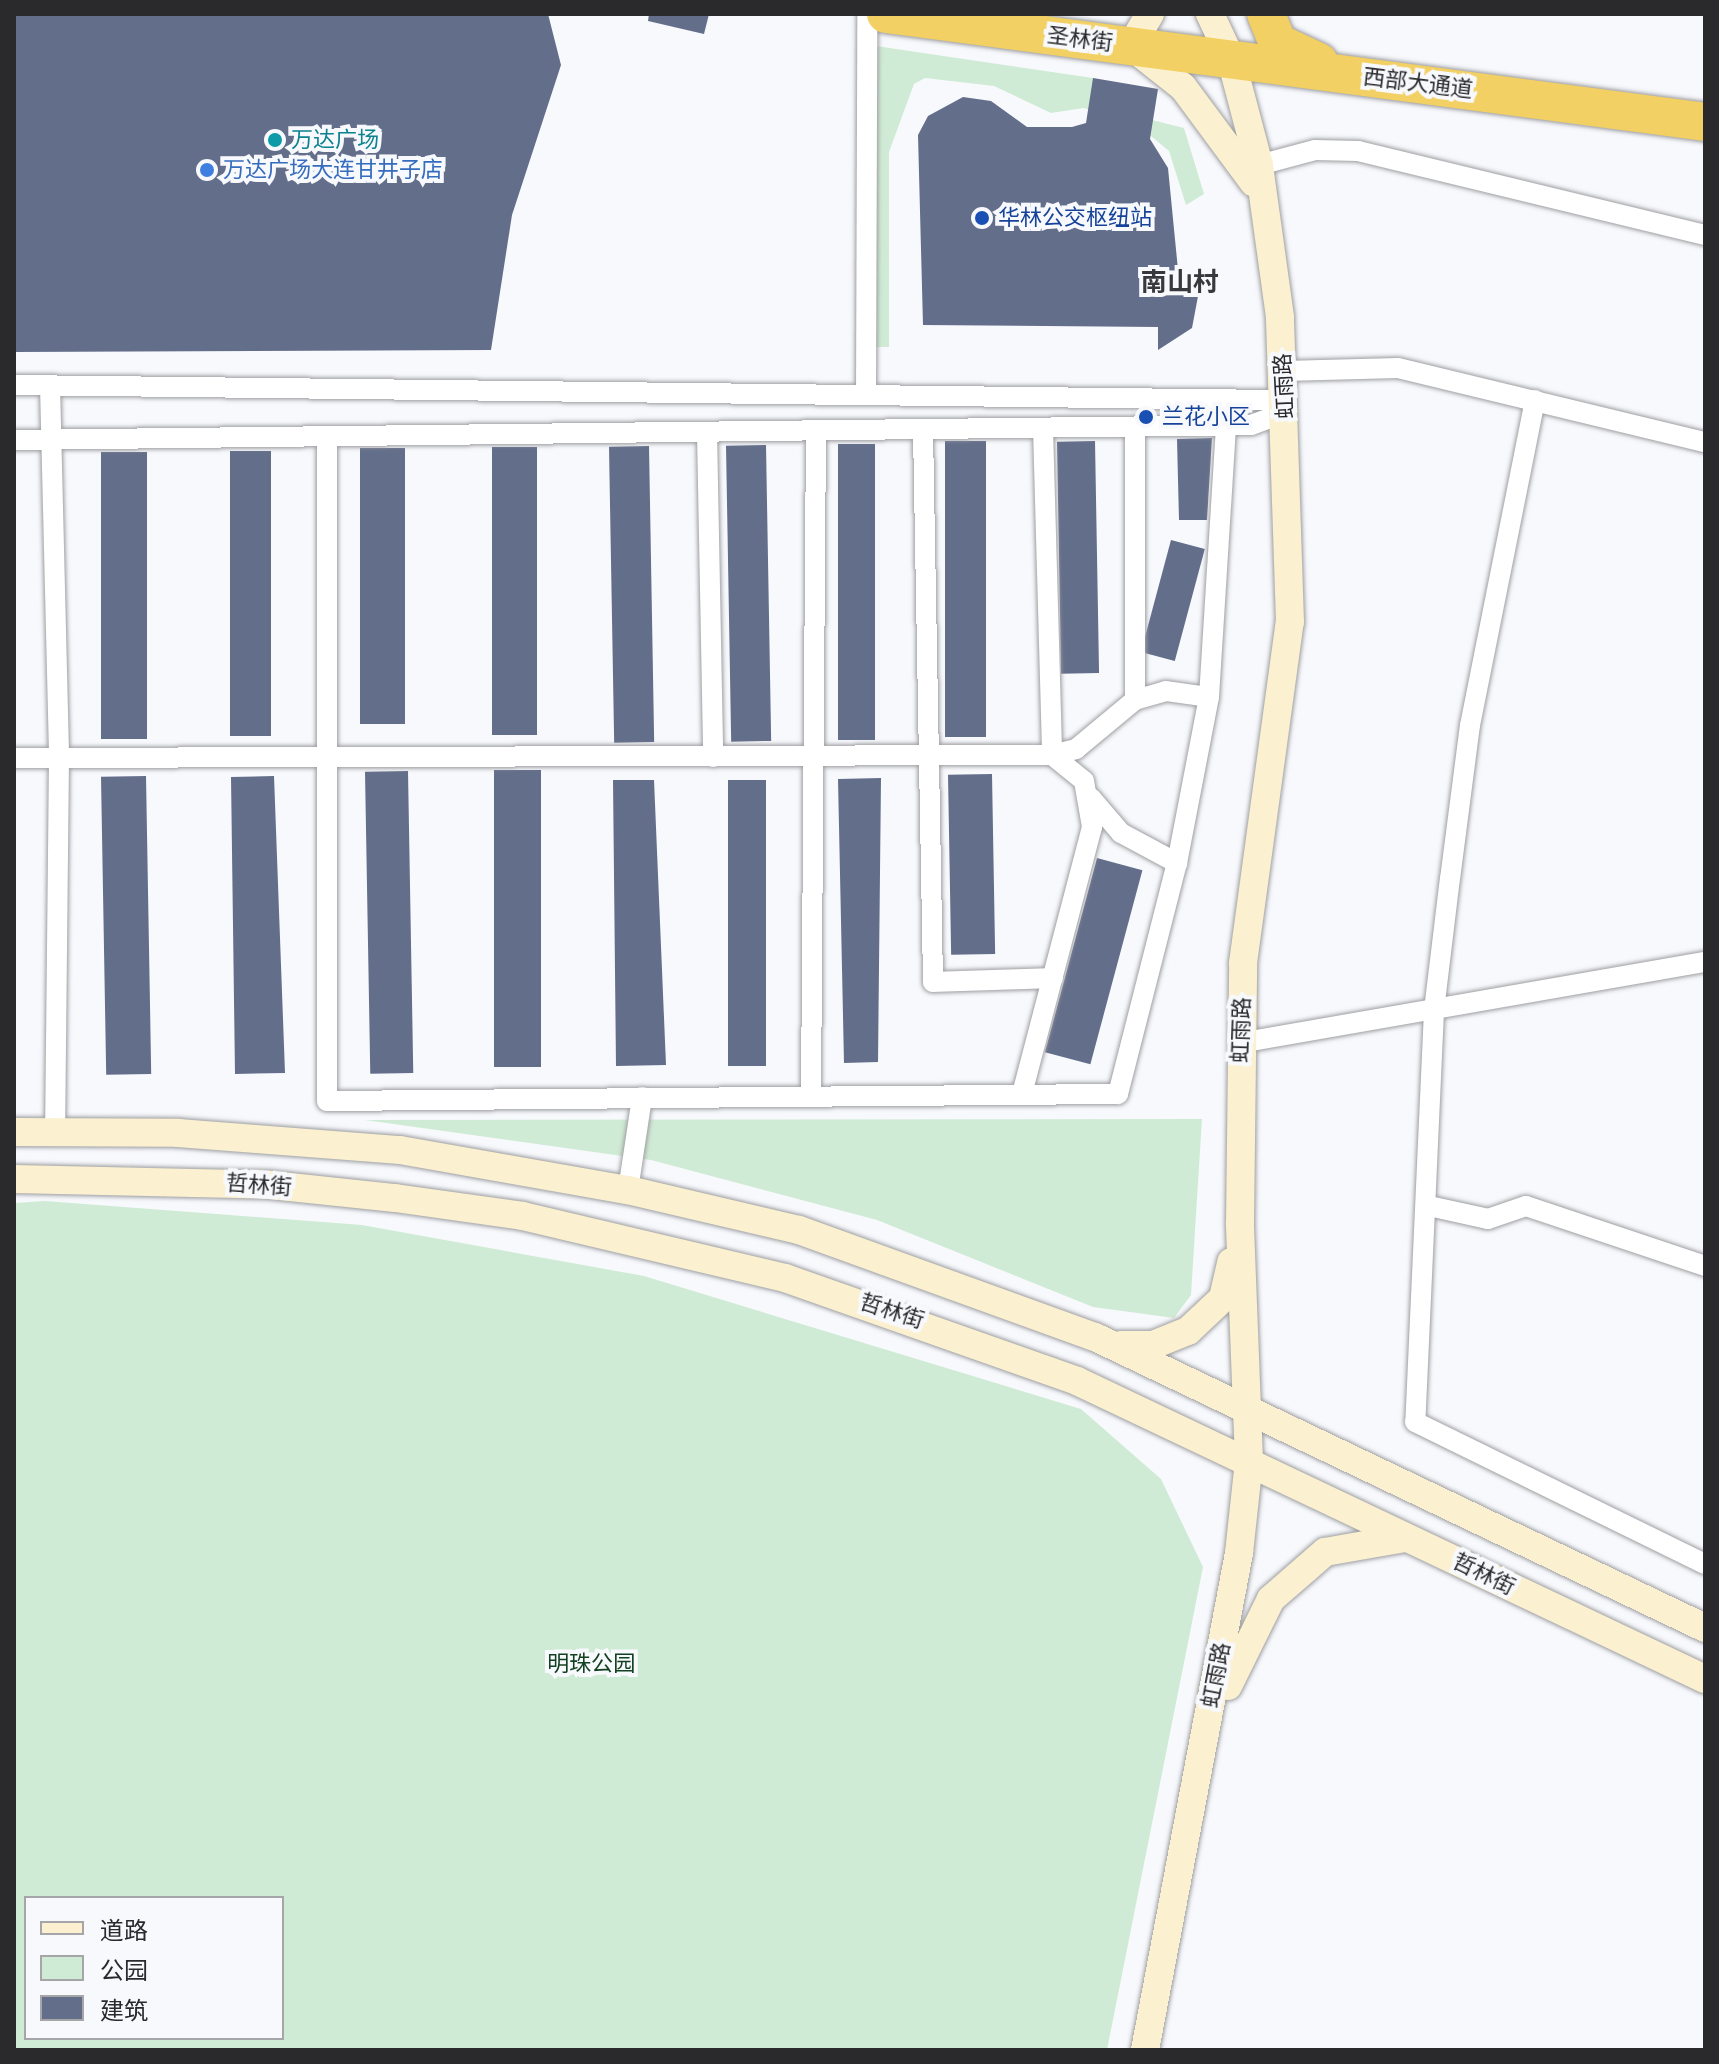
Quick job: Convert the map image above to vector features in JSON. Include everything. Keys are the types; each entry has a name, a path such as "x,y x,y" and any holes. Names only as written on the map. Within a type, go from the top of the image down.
{"highway":[{"name":"圣林街","path":"886,14 1140,30"},
{"path":"1266,14 1278,43 1345,73"},
{"name":"西部大通道","path":"1140,30 1231,59 1705,122"}],"street":[{"path":"866,395 867,14"},
{"name":"虹雨路","path":"1145,2050 1198,1770 1249,1461 1240,1223 1240,1043 1251,900 1290,622 1284,371 1265,201 1259,165 1231,59 1210,14"},
{"path":"1140,30 1215,125 1265,201"},
{"path":"1259,165 1315,150 1358,151 1705,235"},
{"path":"1284,371 1398,368 1705,442"},
{"path":"14,385 1285,400"},
{"path":"50,385 59,758 55,1132"},
{"path":"14,440 1226,426 1273,417 1285,400"},
{"path":"1535,400 1470,725 1434,1011 1429,1206 1415,1422 1705,1564"},
{"path":"327,437 327,1101 1118,1094 1177,863 1209,697 1226,426"},
{"path":"1135,427 1135,700"},
{"path":"1043,428 1052,755 1086,788 1121,833 1177,863"},
{"path":"923,430 925,755 933,982 1053,978"},
{"path":"811,1095 819,756 816,431"},
{"path":"707,432 713,757"},
{"path":"14,758 1052,755 1089,741 1135,700 1166,691 1209,697"},
{"path":"1022,1093 1092,827 1086,788 1089,741"},
{"path":"1240,1043 1705,962"},
{"path":"628,1190 642,1097"},
{"path":"14,1132 369,1147 628,1190 899,1261 1107,1343 1705,1628"},
{"name":"哲林街","path":"14,1179 271,1185 523,1216 665,1247 1000,1349 1249,1461 1705,1679"},
{"path":"1429,1206 1488,1219 1526,1206 1705,1266"},
{"path":"1107,1343 1153,1345 1188,1331 1223,1298 1240,1223"},
{"path":"1198,1770 1242,1647 1271,1599 1325,1552 1371,1538 1411,1538"}],"green space":[{"path":"876,46 1093,78 1152,120 1184,128 1204,194 1186,205 1169,151 1139,126 1084,108 1051,113 994,86 925,78 914,84 889,152 889,347 874,347"},
{"path":"1202,1119 1191,1295 1174,1318 1093,1307 877,1220 651,1160 365,1120"},
{"name":"明珠公园","path":"45,1201 362,1225 644,1276 1081,1409 1161,1479 1203,1567 1107,2050 14,2050 14,1203"}],"building":[{"name":"万达广场","path":"14,14 548,14 561,65 512,215 491,350 14,352"},
{"path":"649,14 709,14 704,34 648,21"},
{"path":"1093,78 1158,89 1150,139 1168,168 1179,280 1195,276 1199,291 1192,328 1158,350 1158,327 923,325 918,135 928,116 963,97 991,101 1027,127 1072,127 1086,123"},
{"path":"1212,438 1207,520 1179,520 1177,439"},
{"path":"945,441 986,441 986,737 945,737"},
{"path":"1095,441 1099,673 1061,674 1057,442"},
{"path":"838,444 875,444 875,740 838,740"},
{"path":"766,445 771,741 731,742 726,446"},
{"path":"649,446 654,742 614,743 609,447"},
{"path":"492,447 537,447 537,735 492,735"},
{"path":"360,448 405,448 405,724 360,724"},
{"path":"230,451 271,451 271,736 230,736"},
{"path":"101,452 147,452 147,739 101,739"},
{"path":"1171,540 1205,549 1175,661 1141,652"},
{"path":"494,770 541,770 541,1067 494,1067"},
{"path":"408,771 413,1073 370,1074 365,772"},
{"path":"992,774 995,954 951,955 948,775"},
{"path":"146,776 151,1074 106,1075 101,777"},
{"path":"274,776 285,1073 235,1074 231,777"},
{"path":"881,778 878,1062 844,1063 838,779"},
{"path":"613,780 654,780 666,1065 616,1066"},
{"path":"728,780 766,780 766,1066 728,1066"},
{"path":"1097,858 1142,870 1090,1064 1045,1052"}],"place":[{"name":"万达广场","path":"275,140"},
{"name":"万达广场大连甘井子店","path":"207,170"},
{"name":"华林公交枢纽站","path":"982,218"},
{"name":"兰花小区","path":"1146,417"}],"district":[{"name":"南山村","path":"1180,282"}]}
